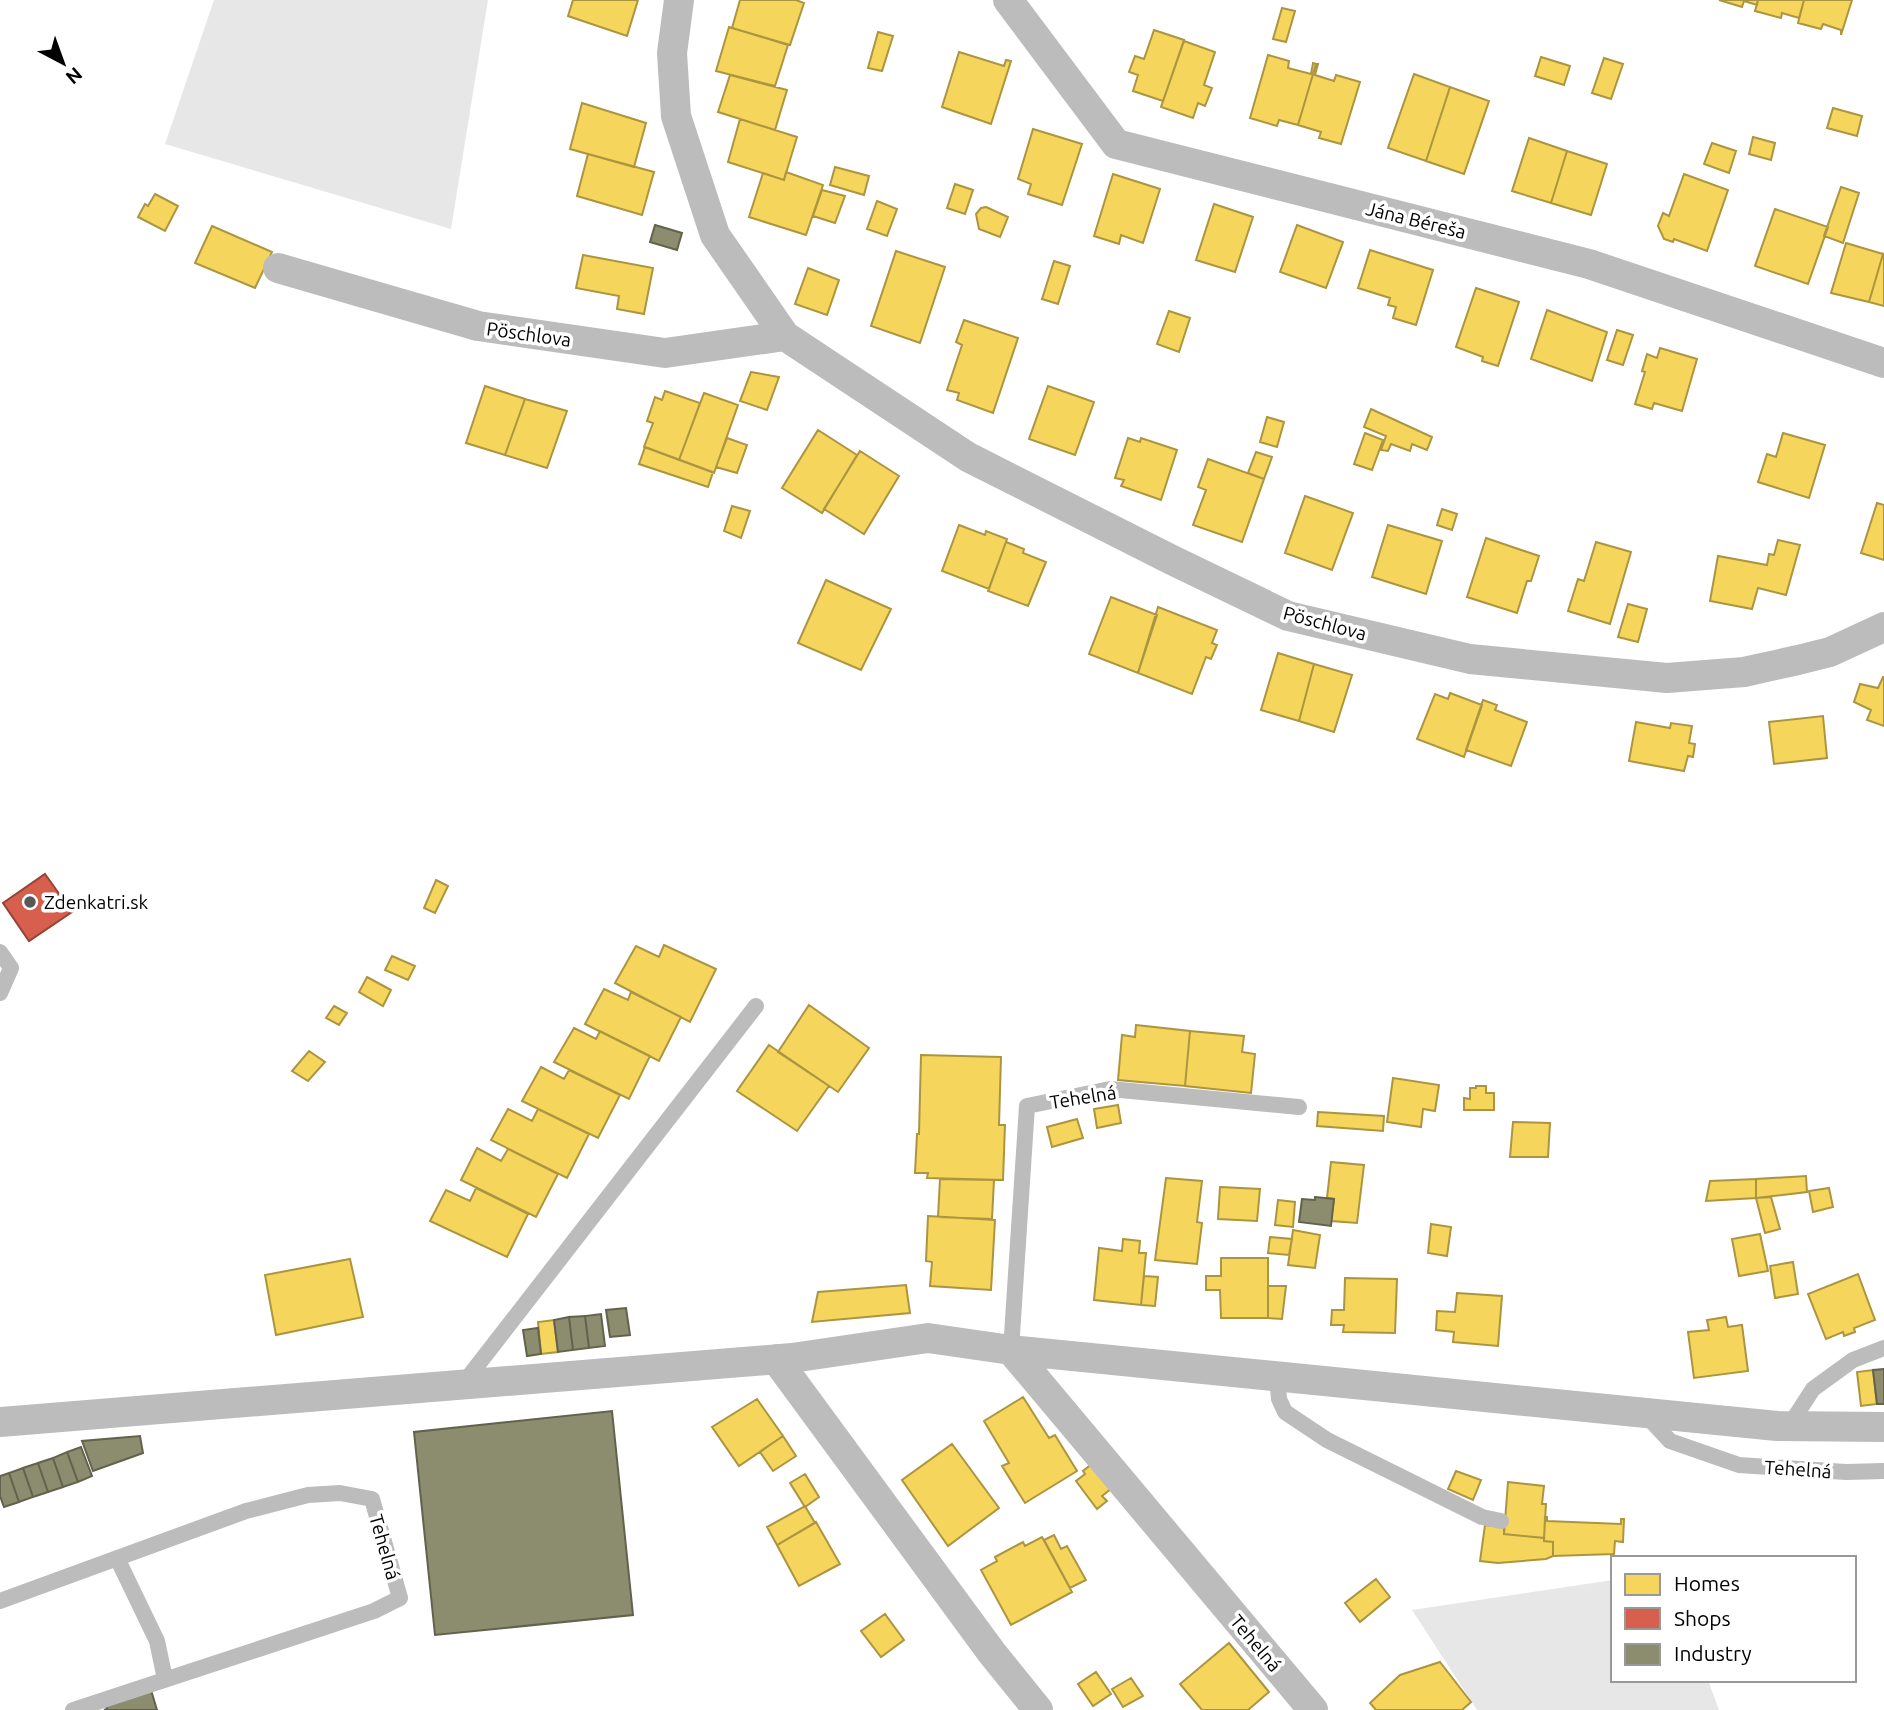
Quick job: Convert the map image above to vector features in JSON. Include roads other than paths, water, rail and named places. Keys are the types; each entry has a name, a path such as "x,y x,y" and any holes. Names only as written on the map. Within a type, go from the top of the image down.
{"street":[{"name":"Pöschlova","path":"679,0 672,53 676,116 715,235 785,336 968,457 1288,616 1469,659 1667,678 1744,672 1784,663 1830,652 1884,628"},
{"name":"Jána Béreša","path":"1009,0 1116,144 1590,264 1884,363"},
{"name":"Pöschlova","path":"278,268 478,326 665,353 785,336"},
{"path":"0,1422 776,1359 928,1338 1011,1350 1645,1413 1789,1426 1884,1427"},
{"name":"Tehelná","path":"1011,1350 1313,1710"},
{"path":"776,1359 992,1653 1038,1710"}],"lane":[{"path":"0,952 11,968 0,993"},
{"path":"463,1384 756,1006"},
{"name":"Tehelná","path":"1011,1350 1027,1106 1110,1089 1299,1107"},
{"path":"1789,1426 1814,1389 1853,1360 1884,1348"},
{"path":"1277,1376 1279,1399 1285,1412 1327,1440 1482,1517 1501,1521"},
{"name":"Tehelná","path":"1645,1413 1670,1441 1739,1465 1846,1472 1884,1471"},
{"name":"Tehelná","path":"0,1601 246,1511 308,1495 340,1493 372,1499 400,1598 374,1611 73,1710"},
{"path":"117,1558 157,1642 165,1679"}],"place":[{"name":"Zdenkatri.sk","path":"30,902"}]}
